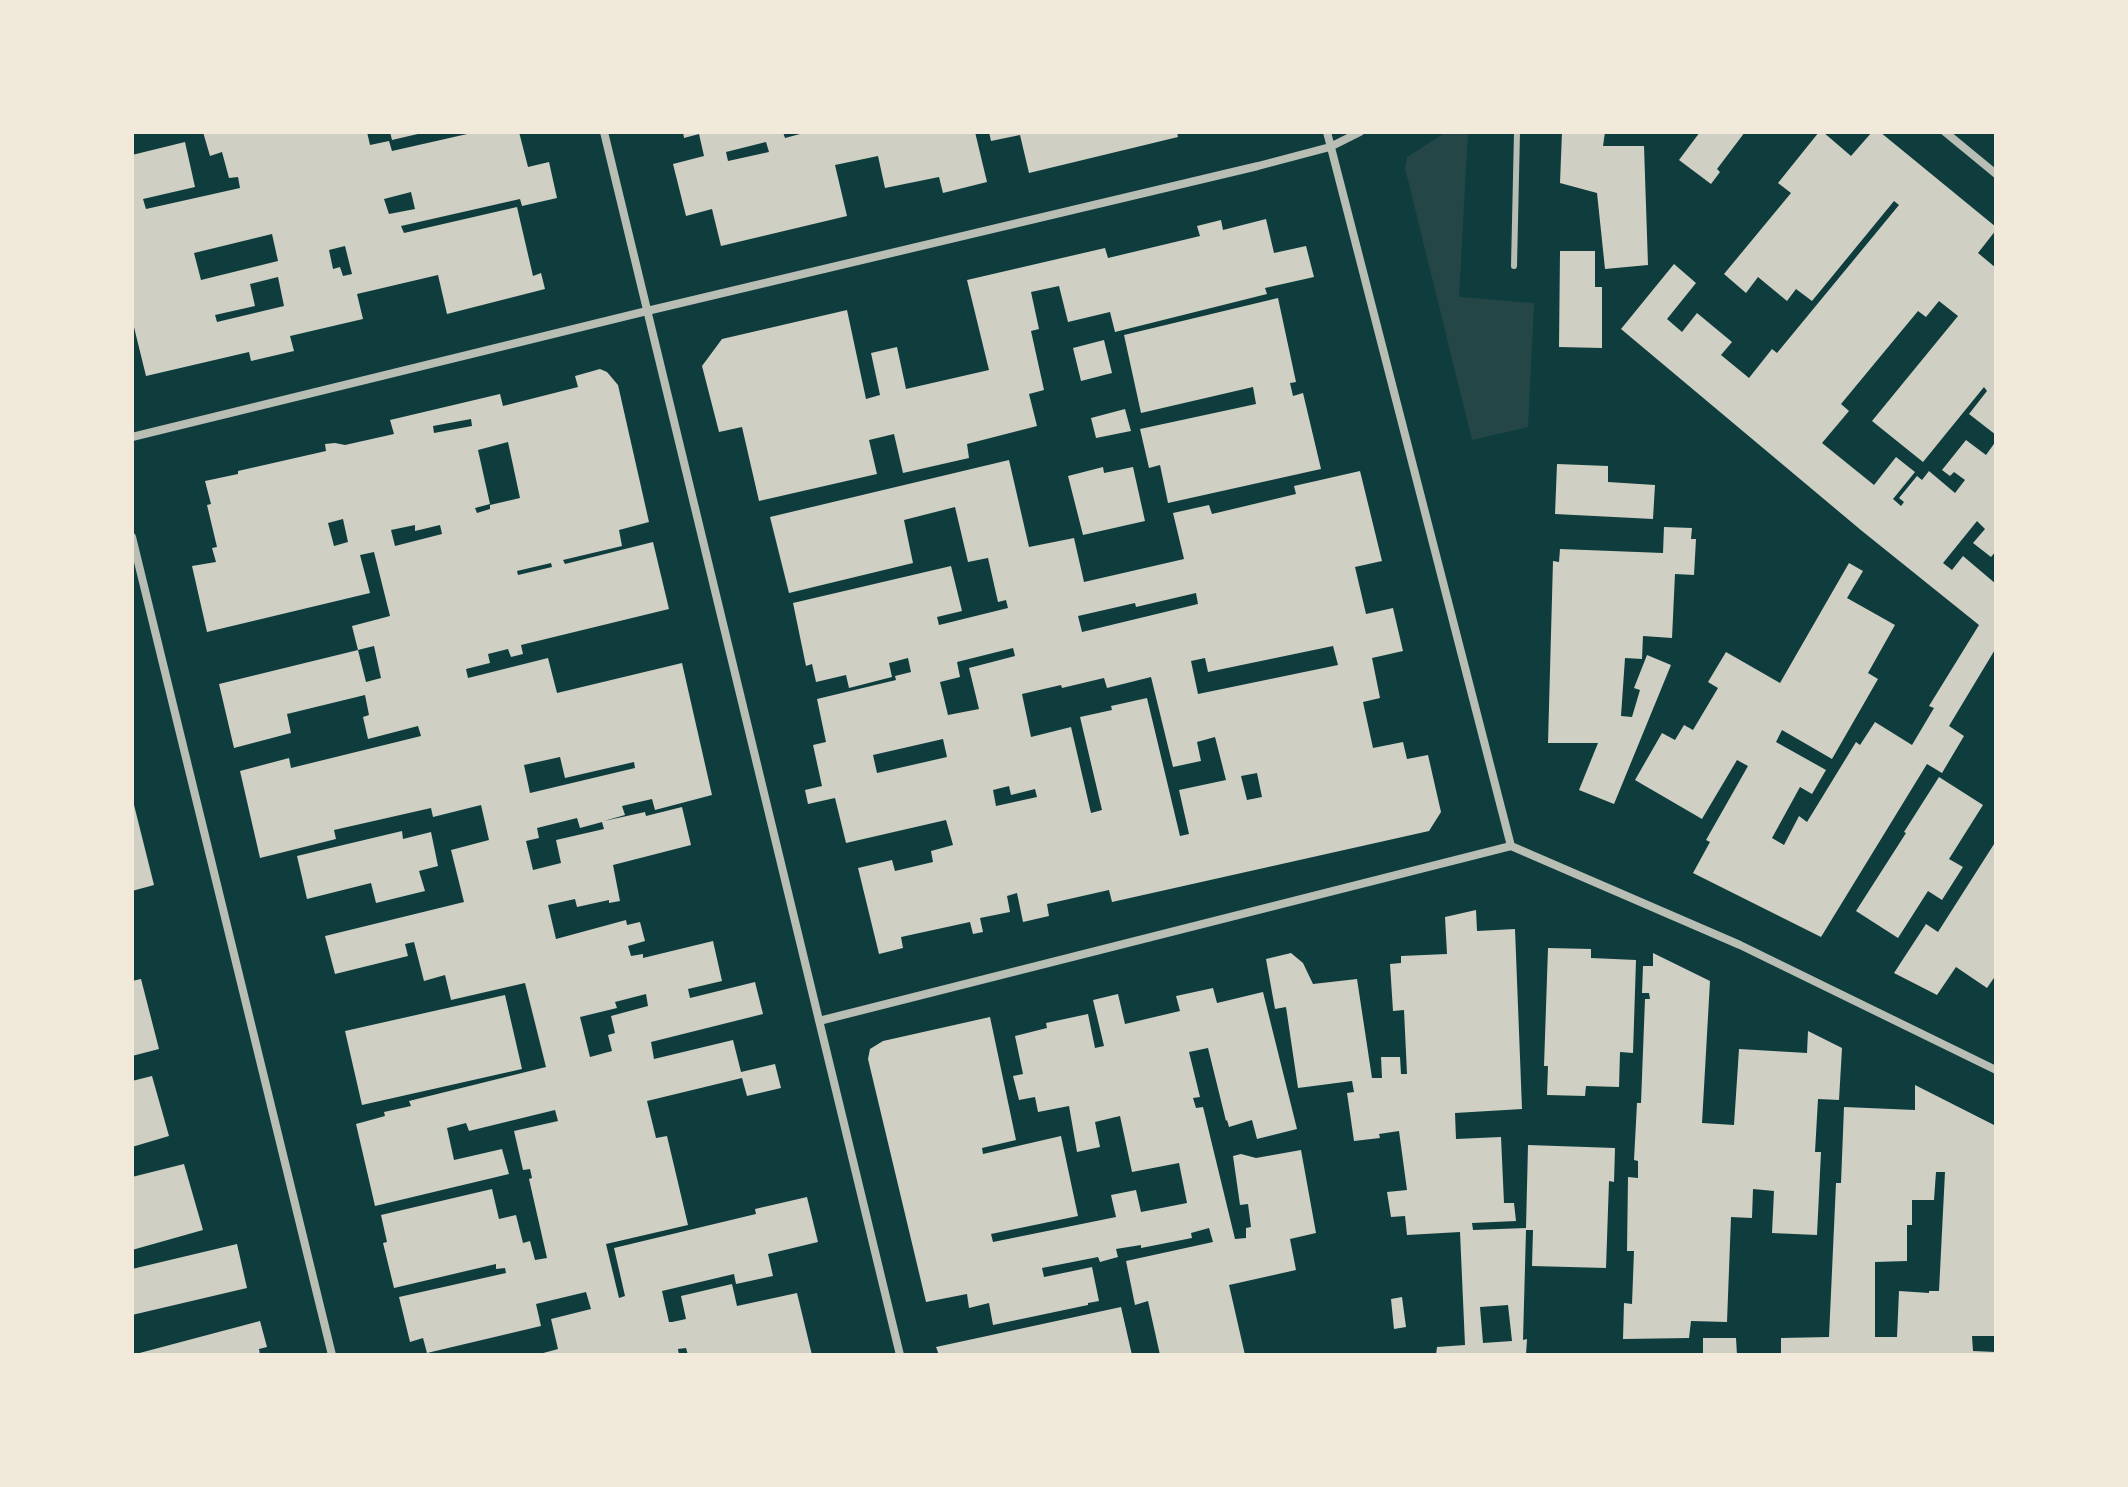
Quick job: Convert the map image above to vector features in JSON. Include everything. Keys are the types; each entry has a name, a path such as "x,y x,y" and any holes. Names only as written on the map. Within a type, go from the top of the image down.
{"street":[{"path":"604,132 900,1355"},
{"path":"1327,132 1511,846"},
{"path":"132,437 1258,166 1330,147 1360,132"},
{"path":"1945,132 1996,174"},
{"path":"132,537 332,1355"},
{"path":"819,1021 1511,846 1740,945 1996,1070"}],"lane":[{"path":"1514,266 1517,132"}],"shaded area":[{"path":"1446,132 1468,132 1459,297 1534,303 1528,427 1472,440 1405,168 1407,157"}],"building":[{"path":"203,132 367,132 370,145 389,141 392,151 476,132 519,132 528,167 549,162 557,198 522,206 520,199 401,226 404,233 517,207 533,276 541,273 545,289 447,314 438,275 357,294 363,319 290,336 294,351 251,361 249,352 146,376 132,319 132,155 185,142 195,187 143,199 146,209 240,188 238,177 229,178 222,152 210,156","holes":["411,192 415,209 389,214 384,199","272,234 278,261 201,280 194,253","345,246 352,274 343,276 340,267 333,269 329,250","278,277 284,306 217,322 215,315 255,306 250,284"]},
{"path":"390,132 422,132 422,133 392,140"},
{"path":"683,132 783,132 785,138 800,132 975,132 987,182 943,193 939,177 885,188 878,156 835,165 847,216 721,246 712,209 686,216 673,164 704,156 699,134 684,138","holes":["766,142 769,152 728,161 726,152"]},
{"path":"989,132 1177,132 1178,137 1029,173 1020,135 991,141"},
{"path":"1562,132 1605,132 1603,146 1644,146 1648,265 1605,269 1597,193 1560,183"},
{"path":"1700,132 1745,132 1717,169 1720,172 1711,184 1679,160"},
{"path":"1819,132 1851,156 1872,132 1880,132 1996,227 1978,253 1996,268 1996,435 1969,414 1987,391 1984,387 1923,462 1872,421 1958,316 1939,301 1926,317 1918,311 1841,404 1849,411 1822,443 1874,485 1896,457 1915,472 1893,499 1901,506 1904,502 1899,498 1917,476 1922,480 1929,471 1955,493 1965,480 1954,472 1950,476 1942,470 1966,440 1986,455 1996,441 1996,551 1991,557 1973,543 1985,529 1977,521 1943,563 1952,570 1963,556 1996,584 1996,648 1949,726 1964,736 1942,773 1927,764 1821,937 1693,873 1710,842 1706,840 1748,766 1737,760 1702,819 1635,780 1662,733 1675,740 1684,725 1693,730 1718,688 1708,682 1726,652 1780,683 1849,563 1863,571 1847,598 1895,625 1868,673 1878,679 1832,759 1782,730 1776,742 1826,770 1812,794 1800,787 1772,838 1784,845 1799,816 1807,822 1856,742 1860,745 1875,722 1912,745 1934,708 1929,706 1979,625 1621,329 1674,264 1696,283 1667,319 1682,332 1697,313 1732,342 1721,355 1749,378 1772,349 1777,353 1899,205 1894,201 1812,301 1796,289 1787,301 1758,277 1746,293 1724,274 1791,193 1778,183"},
{"path":"1266,219 1274,253 1306,246 1314,277 1265,288 1267,294 1115,332 1110,312 1068,322 1059,286 1031,292 1039,329 1031,331 1044,390 1029,394 1037,426 967,444 969,458 903,473 894,434 869,440 877,474 759,501 742,427 719,432 702,366 722,339 847,310 866,399 880,395 871,353 897,347 906,389 989,370 967,280 1105,248 1108,258 1200,236 1197,226 1221,220 1223,230"},
{"path":"1560,251 1595,251 1595,287 1602,287 1602,348 1559,347"},
{"path":"1278,298 1296,382 1290,383 1293,396 1303,393 1321,469 1168,503 1160,465 1149,468 1140,429 1256,404 1253,387 1141,413 1124,335"},
{"path":"1104,340 1112,373 1081,381 1073,348"},
{"path":"600,369 607,372 618,385 649,522 619,530 622,546 563,560 565,564 653,542 669,609 521,645 523,654 511,657 508,649 488,654 490,663 466,669 468,678 548,658 557,693 682,663 712,795 655,810 652,799 622,806 625,815 604,821 645,812 646,816 682,807 691,845 613,865 620,901 609,903 609,900 577,907 575,899 548,905 556,939 626,920 627,925 640,922 645,941 628,946 631,956 643,954 643,958 713,941 722,981 688,989 690,998 755,982 763,1014 651,1042 654,1059 733,1040 741,1072 775,1064 781,1088 747,1096 742,1078 647,1101 656,1138 667,1136 688,1225 606,1244 619,1298 625,1296 614,1248 756,1214 755,1209 807,1197 818,1242 768,1254 773,1276 736,1284 734,1274 662,1291 669,1322 686,1319 681,1296 732,1284 737,1306 797,1293 812,1355 688,1355 686,1348 678,1349 679,1355 536,1355 558,1349 551,1319 591,1309 586,1292 536,1304 541,1326 427,1353 423,1338 410,1342 399,1297 506,1273 505,1268 496,1269 496,1264 394,1288 383,1243 387,1242 381,1215 492,1189 499,1219 516,1215 523,1243 530,1241 535,1260 547,1258 529,1179 532,1178 530,1169 523,1170 514,1131 558,1121 555,1110 469,1131 466,1123 447,1128 454,1160 502,1149 509,1174 375,1206 356,1124 385,1116 384,1112 411,1106 409,1101 546,1067 525,983 451,1000 445,975 424,981 414,942 405,944 408,956 335,974 325,936 464,902 451,850 489,840 481,805 433,817 431,808 334,830 336,839 260,858 240,771 289,758 291,768 421,736 418,726 368,739 363,717 369,715 365,695 287,714 291,733 234,748 219,684 358,650 352,626 390,616 374,552 360,555 370,593 207,632 192,566 216,562 212,548 217,547 205,481 326,451 325,444 345,445 394,434 390,420 500,394 503,406 578,387 575,376","holes":["471,419 472,426 434,433 433,426","508,442 520,498 490,505 490,509 477,513 475,508 490,504 478,450","343,519 348,542 334,546 328,523","415,525 415,531 440,525 442,534 395,546 391,530","551,563 552,567 518,575 517,571","374,646 381,678 366,682 358,650","560,757 565,778 634,762 635,768 530,793 524,765","577,818 580,828 602,822 604,829 556,840 561,863 533,870 526,841 539,838 537,828","646,994 648,1006 611,1016 615,1033 608,1035 612,1051 590,1057 580,1017 617,1008 615,1002"]},
{"path":"1125,409 1131,431 1096,438 1091,418"},
{"path":"1009,460 1029,547 1074,538 1084,582 1184,559 1173,513 1209,505 1212,514 1296,494 1294,486 1360,471 1382,561 1355,567 1366,614 1393,608 1403,651 1372,658 1380,698 1363,702 1373,748 1403,742 1407,759 1428,755 1441,812 1429,831 1112,902 1109,890 1047,904 1049,916 1023,922 1017,893 1007,896 1010,912 980,918 983,932 973,934 970,922 901,937 903,948 879,954 858,868 892,860 895,871 933,862 931,851 953,845 946,820 846,843 835,798 808,804 805,790 822,786 813,745 826,742 817,699 896,680 895,676 911,672 908,658 889,663 892,677 849,688 846,675 816,682 812,664 806,666 793,603 951,566 962,611 937,617 939,625 1008,608 1006,600 998,602 988,558 968,562 955,507 904,520 913,563 789,593 770,517","holes":["1196,593 1198,604 1082,632 1078,616 1135,603 1136,607","1333,646 1338,665 1198,694 1191,661 1205,658 1208,672","1013,648 1015,656 969,668 979,709 948,715 940,682 960,677 957,662","1151,677 1173,767 1201,761 1197,742 1215,737 1226,780 1179,790 1189,834 1180,836 1147,698 1080,717 1102,810 1091,813 1071,727 1031,737 1022,694 1104,678 1107,688","943,739 947,757 877,773 873,755","1257,773 1262,797 1247,800 1241,776","1009,786 1011,795 1035,789 1037,797 996,806 993,790"]},
{"path":"1557,464 1608,466 1608,482 1655,485 1653,519 1555,514"},
{"path":"1103,467 1104,473 1133,467 1145,521 1083,535 1068,476"},
{"path":"1664,527 1692,528 1691,539 1696,539 1694,575 1675,574 1672,638 1643,636 1642,659 1625,658 1621,716 1632,717 1640,690 1634,688 1647,655 1671,665 1614,804 1579,790 1598,743 1548,743 1553,561 1559,562 1560,549 1663,553"},
{"path":"1939,777 1983,805 1949,859 1963,867 1942,900 1928,891 1898,938 1856,911"},
{"path":"132,797 154,885 132,891"},
{"path":"402,831 403,839 431,832 438,866 419,871 425,891 376,903 371,883 307,899 297,856"},
{"path":"1996,841 1996,975 1987,988 1956,967 1937,995 1894,973 1926,924 1938,932"},
{"path":"1476,910 1477,931 1515,929 1522,1109 1455,1113 1456,1139 1501,1137 1504,1203 1514,1203 1516,1221 1472,1223 1473,1230 1526,1228 1528,1145 1615,1148 1614,1182 1609,1181 1606,1268 1532,1266 1533,1230 1526,1230 1523,1340 1527,1339 1526,1355 1436,1355 1437,1347 1465,1345 1460,1232 1407,1235 1405,1216 1391,1217 1387,1192 1407,1190 1399,1131 1379,1134 1380,1138 1354,1141 1347,1093 1354,1092 1352,1081 1298,1088 1286,1007 1275,1009 1266,959 1291,953 1303,963 1313,984 1357,979 1372,1078 1382,1078 1381,1057 1400,1057 1401,1074 1407,1074 1404,1010 1393,1011 1390,964 1401,963 1401,956 1447,954 1445,917","holes":["1508,1305 1512,1341 1483,1343 1480,1307"]},
{"path":"1548,948 1591,949 1591,958 1636,960 1633,1053 1620,1052 1619,1087 1586,1086 1585,1096 1547,1095 1548,1066 1544,1066"},
{"path":"1653,953 1710,981 1702,1123 1734,1125 1739,1049 1807,1053 1808,1031 1842,1048 1839,1100 1818,1099 1815,1152 1821,1152 1817,1235 1772,1233 1774,1191 1753,1189 1752,1218 1731,1217 1727,1322 1691,1321 1689,1338 1623,1339 1624,1303 1632,1304 1634,1251 1627,1251 1628,1177 1638,1178 1638,1161 1634,1160 1637,1103 1641,1103 1645,999 1650,999 1649,993 1642,993 1643,966 1653,966"},
{"path":"141,979 159,1049 132,1056 132,981"},
{"path":"1213,988 1217,1003 1263,992 1297,1129 1257,1139 1252,1120 1229,1127 1208,1048 1189,1052 1200,1097 1193,1098 1196,1108 1203,1107 1235,1239 1246,1238 1246,1228 1251,1227 1248,1204 1240,1205 1233,1156 1241,1154 1256,1158 1301,1150 1316,1233 1290,1239 1296,1270 1229,1285 1245,1355 1160,1355 1148,1301 1135,1305 1126,1261 1213,1242 1209,1228 1191,1233 1192,1238 1141,1248 1141,1245 1116,1249 1118,1257 1100,1262 1098,1257 1042,1268 1044,1277 1092,1267 1099,1301 1088,1305 993,1325 989,1303 969,1308 967,1294 926,1302 868,1059 870,1049 883,1041 990,1017 1016,1140 982,1148 983,1154 1061,1136 1078,1216 991,1234 993,1242 1116,1217 1111,1195 1136,1190 1141,1212 1187,1203 1179,1163 1132,1172 1120,1116 1095,1122 1100,1147 1077,1152 1069,1106 1038,1112 1035,1097 1019,1100 1013,1076 1023,1074 1015,1036 1047,1028 1046,1023 1088,1014 1095,1048 1104,1046 1093,1000 1118,994 1125,1024 1180,1011 1176,996"},
{"path":"505,995 522,1069 362,1105 345,1031"},
{"path":"152,1076 169,1136 132,1147 132,1081"},
{"path":"1915,1085 1996,1126 1996,1336 1972,1336 1973,1351 1996,1352 1996,1355 1781,1355 1781,1338 1829,1337 1836,1183 1841,1183 1844,1107 1915,1110","holes":["1936,1172 1945,1172 1939,1291 1899,1291 1897,1337 1875,1337 1875,1262 1907,1261 1907,1225 1912,1225 1912,1200 1934,1200"]},
{"path":"184,1164 203,1230 132,1250 132,1177"},
{"path":"237,1244 247,1288 132,1315 132,1269"},
{"path":"1402,1297 1406,1327 1394,1329 1391,1299"},
{"path":"1121,1307 1132,1355 939,1355 936,1347"},
{"path":"260,1321 267,1347 259,1349 260,1355 132,1355"},
{"path":"1703,1338 1736,1338 1737,1355 1703,1355"}]}
